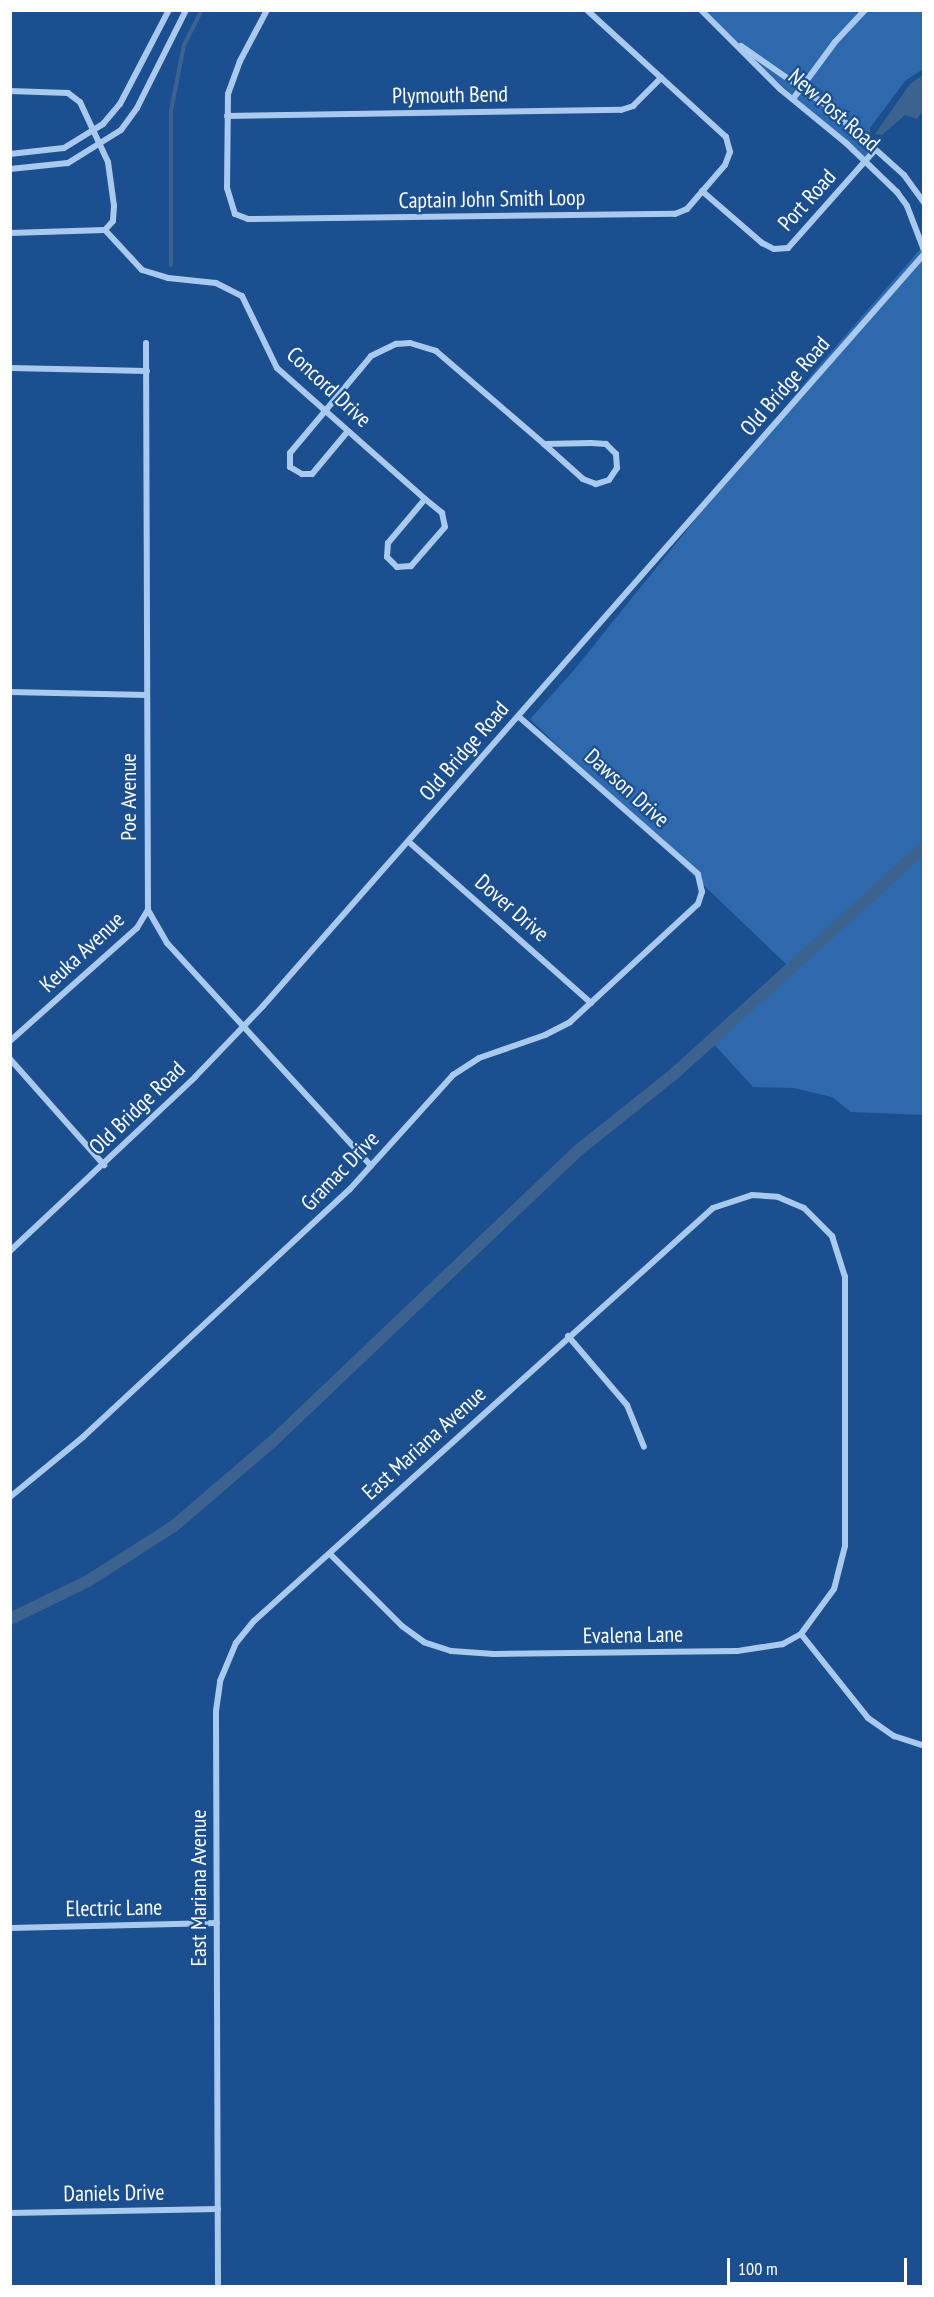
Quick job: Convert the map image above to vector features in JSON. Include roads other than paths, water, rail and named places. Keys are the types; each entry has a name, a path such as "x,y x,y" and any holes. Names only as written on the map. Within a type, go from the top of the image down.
{"street":[{"path":"10,154 64,148 94,131 120,104 169,10"},
{"path":"10,169 55,166 100,146 121,130 137,108 186,10"},
{"name":"Captain John Smith Loop","path":"267,10 232,77 227,116 228,202 235,214 248,219 662,215 687,208 725,165 730,152 726,137 587,10"},
{"name":"New Post Road","path":"701,10 793,99 865,162 907,206 924,252"},
{"path":"793,99 865,10"},
{"path":"728,37 802,86 909,180 924,203"},
{"name":"Plymouth Bend","path":"227,116 621,110 639,101 662,78"},
{"path":"10,91 68,93 80,102 108,162 114,193 113,221 105,230 10,233"},
{"name":"Port Road","path":"702,191 762,243 774,249 788,248 875,150"},
{"name":"Concord Drive","path":"105,230 142,270 168,278 216,283 242,296 277,368 442,513 445,527 411,566 397,567 387,557 388,543 425,499"},
{"name":"Old Bridge Road","path":"10,1251 104,1165 244,1026 519,717 924,252"},
{"name":"Poe Avenue","path":"146,343 148,910 167,943 371,1166"},
{"path":"348,431 312,474 302,474 290,467 290,453 370,356 389,346 410,343 436,351 584,479 596,484 609,480 617,468 616,454 606,444 544,444"},
{"path":"10,368 147,371"},
{"path":"10,692 147,695"},
{"name":"Dawson Drive","path":"519,717 698,874 702,892"},
{"name":"Dover Drive","path":"409,842 591,1003"},
{"name":"Gramac Drive","path":"10,1497 272,1264 371,1166 464,1065 560,1029 673,929 698,904 702,892"},
{"name":"Keuka Avenue","path":"10,1041 137,928 148,910"},
{"path":"10,1059 104,1165"},
{"name":"East Mariana Avenue","path":"218,2286 216,1727 220,1681 229,1655 244,1632 679,1235 726,1202 752,1196 778,1197 804,1208 824,1226 839,1249 845,1276 845,1546 834,1589 801,1634"},
{"path":"568,1336 627,1405 644,1447"},
{"name":"Evalena Lane","path":"330,1554 412,1635 458,1652 737,1651 783,1644 801,1634"},
{"path":"801,1634 868,1718 894,1736 924,1746"},
{"name":"Electric Lane","path":"10,1928 218,1923"},
{"name":"Daniels Drive","path":"10,2212 218,2209"}],"waterway":[{"path":"171,265 171,111 184,45 202,10"},
{"path":"10,1619 88,1581 174,1526 272,1442 580,1149 674,1074 924,847"}]}
